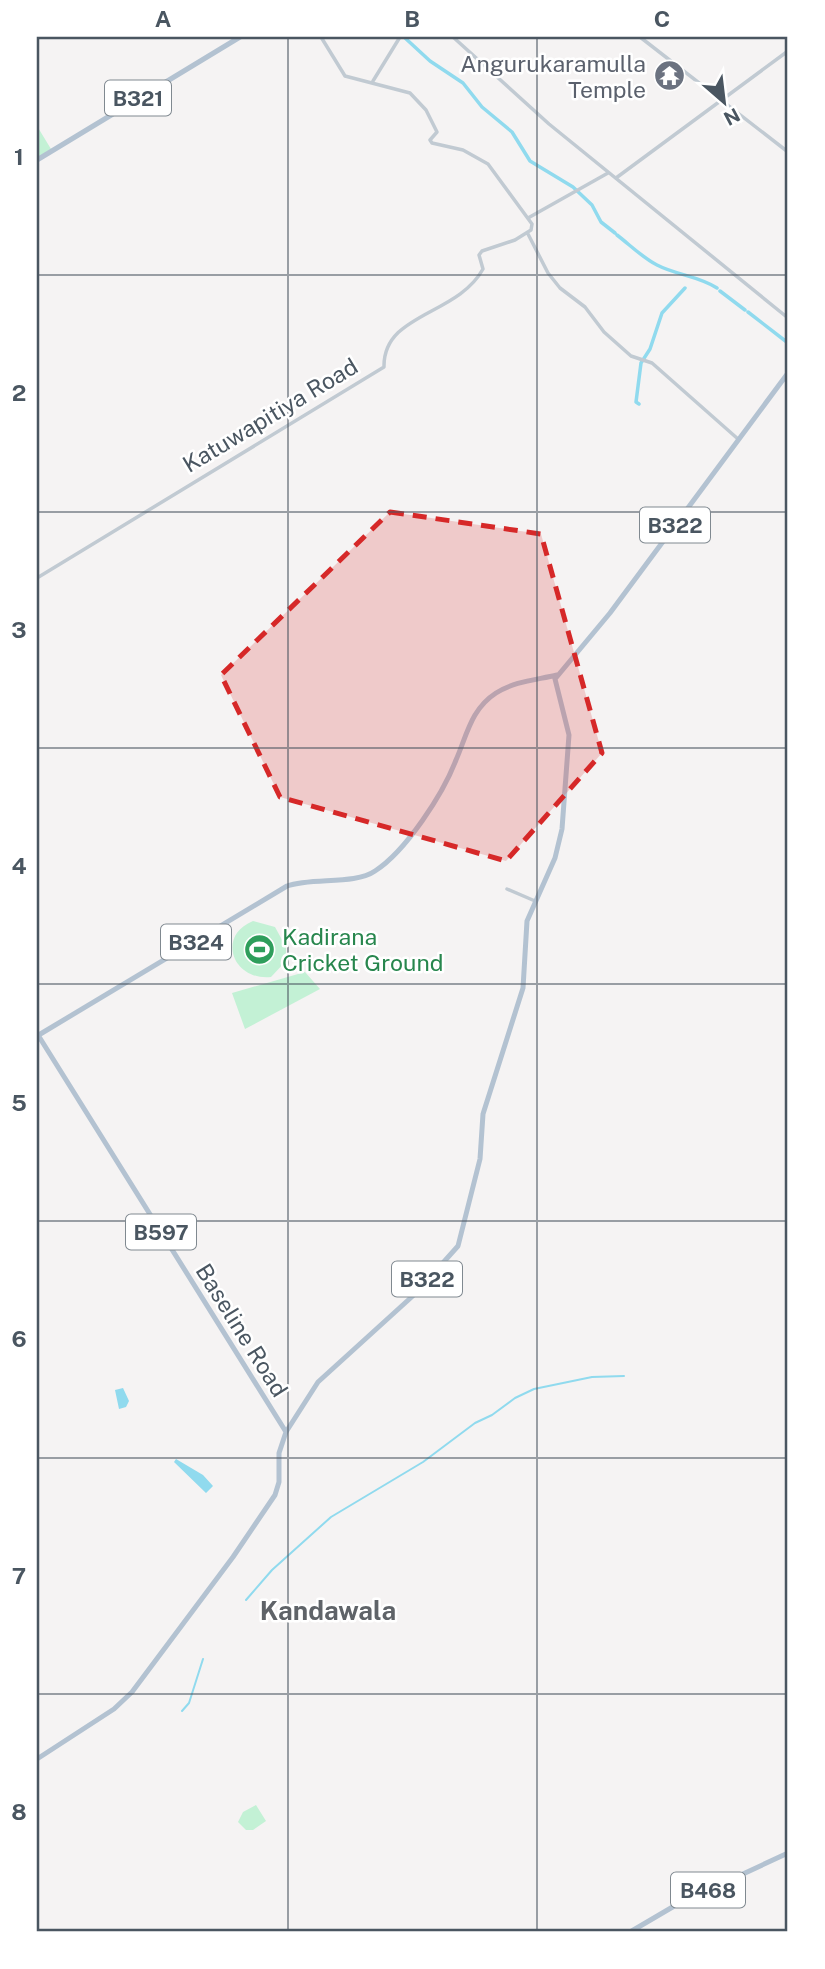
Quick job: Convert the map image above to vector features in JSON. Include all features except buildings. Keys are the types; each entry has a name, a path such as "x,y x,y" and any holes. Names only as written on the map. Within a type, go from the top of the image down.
{"main road":[{"name":"B321","path":"37,160 240,37"},
{"name":"B322","path":"37,1759 114,1709 132,1692 233,1557 275,1495 279,1482 279,1453 286,1432 322,1378 416,1293 458,1246 480,1159 483,1114 523,988 527,921 558,849 569,735 557,692 557,675 610,613 788,373"},
{"name":"B324","path":"37,1034 287,886 302,881 365,876 378,870 409,838 421,820 454,766 470,723 483,704 512,684 557,675"},
{"name":"Baseline Road","path":"37,1034 286,1432"},
{"name":"B468","path":"630,1932 676,1905 788,1853"}],"street":[{"path":"321,37 345,76 373,81 410,93 417,99 437,132 432,142 463,150 488,164 528,218 532,227 528,234 560,288 585,307 604,331 638,358 648,362 738,439"},
{"path":"373,81 400,37"},
{"path":"453,37 549,124 788,318"},
{"path":"640,37 788,152"},
{"path":"616,178 788,51"},
{"path":"528,218 609,172"},
{"name":"Katuwapitiya Road","path":"37,578 384,367 386,348 397,332 470,290 484,269 479,255 482,251 528,234"},
{"path":"507,889 535,901"}],"highlighted area":[{"path":"390,512 541,534 602,753 506,861 280,797 221,675"}],"green space":[{"path":"37,126 51,149 37,158"},
{"name":"Kadirana Cricket Ground","path":"253,921 275,927 286,947 286,961 271,977 247,972 234,956 232,946 235,937"},
{"path":"305,972 320,989 245,1029 232,993"},
{"path":"256,1805 266,1821 253,1830 246,1830 238,1822 243,1812"}],"water":[{"path":"123,1388 129,1401 126,1407 119,1409 115,1390"},
{"path":"176,1459 203,1475 213,1486 206,1493 174,1462"}],"waterway":[{"path":"404,37 430,61 463,83 482,107 512,132 530,161 573,187 592,205 601,222 615,233"},
{"path":"617,235 657,265 717,288"},
{"path":"639,404 636,402 641,363 650,349 662,313 685,288"},
{"path":"720,291 745,310"},
{"path":"748,312 788,343"},
{"path":"246,1600 272,1570 331,1517 423,1462 475,1423 492,1415 515,1398 534,1389 592,1377 624,1376"},
{"path":"182,1711 189,1703 203,1659"}],"place":[{"name":"Angurukaramulla Temple","path":"669,76"},
{"name":"Kadirana Cricket Ground","path":"259,949"}],"district":[{"name":"Kandawala","path":"328,1610"}]}
